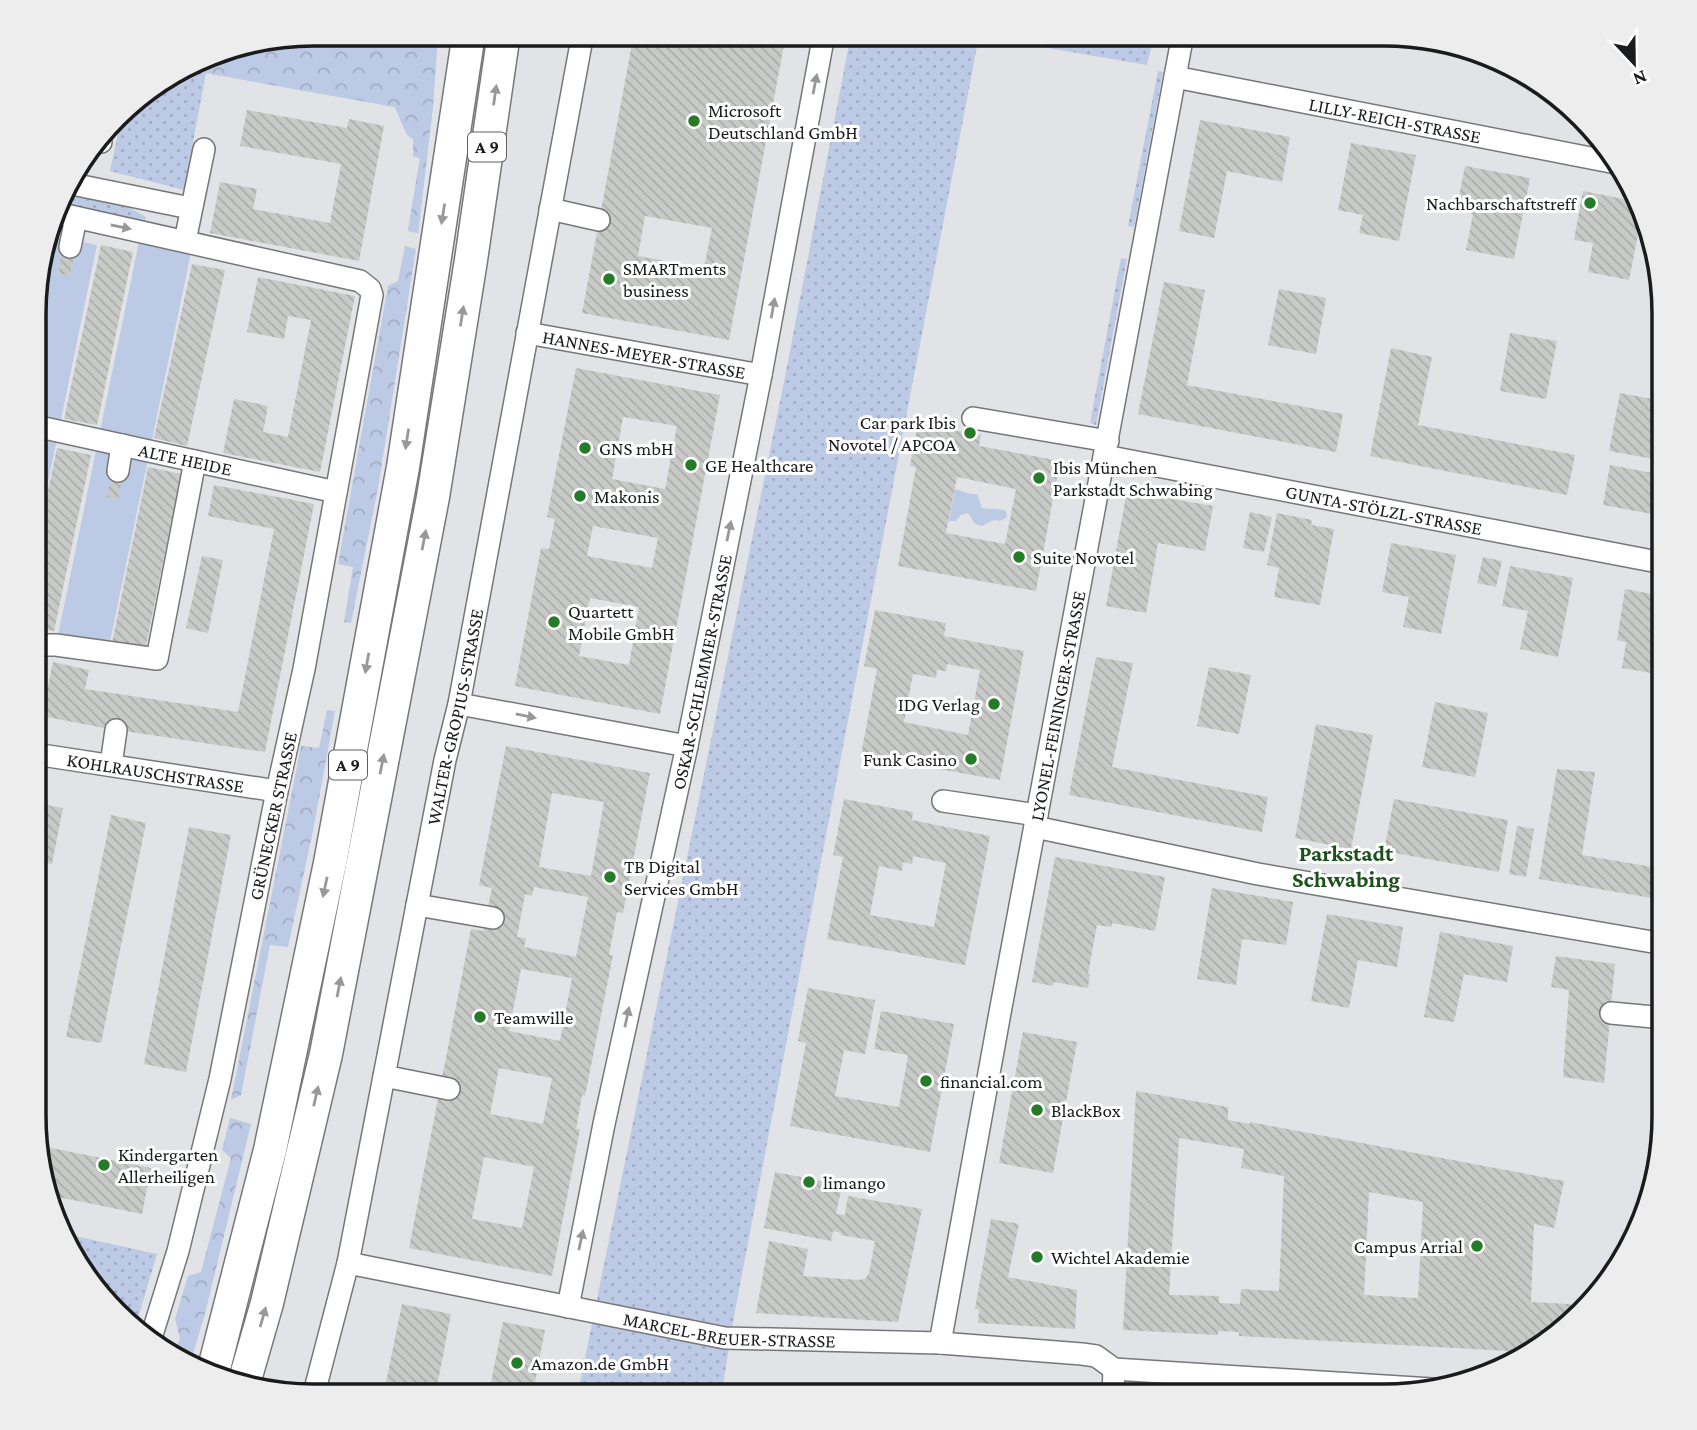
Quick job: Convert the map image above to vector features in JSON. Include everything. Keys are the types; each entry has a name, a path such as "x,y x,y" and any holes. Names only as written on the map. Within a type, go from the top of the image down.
{"highway":[{"name":"A 9","path":"215,1365 270,1150 330,863 405,454 467,46"},
{"name":"A 9","path":"246,1376 267,1303 302,1158 339,986 433,497 502,46"}],"street":[{"name":"WALTER-GROPIUS-STRASSE","path":"316,1384 348,1263 445,760 459,704 581,46"},
{"name":"OSKAR-SCHLEMMER-STRASSE","path":"568,1307 612,1084 687,746 761,375 822,46"},
{"name":"LYONEL-FEININGER-STRASSE","path":"940,1343 1181,46"},
{"name":"LILLY-REICH-STRASSE","path":"1175,76 1603,160"},
{"path":"70,247 66,215 185,241 204,149"},
{"path":"78,185 190,208"},
{"path":"550,209 599,220"},
{"name":"GRÜNECKER STRASSE","path":"153,1331 178,1251 220,1079 304,669 372,295 370,289 360,281 185,241"},
{"name":"HANNES-MEYER-STRASSE","path":"527,333 761,375"},
{"name":"GUNTA-STÖLZL-STRASSE","path":"973,418 1106,449 1651,561"},
{"name":"ALTE HEIDE","path":"46,428 336,492"},
{"path":"117,471 122,445"},
{"path":"46,645 157,659 195,461"},
{"path":"459,704 687,746"},
{"path":"111,765 116,730"},
{"name":"KOHLRAUSCHSTRASSE","path":"46,756 277,791"},
{"path":"943,801 1221,867 1651,942"},
{"path":"417,905 492,918"},
{"path":"1611,1013 1651,1017"},
{"path":"384,1076 449,1089"},
{"name":"MARCEL-BREUER-STRASSE","path":"348,1263 725,1338 940,1343 1096,1356 1114,1369"},
{"path":"1113,1384 1114,1369 1353,1384"}],"green space":[{"path":"296,46 437,46 418,233 408,231 420,158 413,156 413,139 407,135 395,107 206,73 184,190 110,171 119,130 124,124 150,101 179,81 211,66 261,51"},
{"path":"437,46 418,233 408,231 420,158 413,156 413,139 407,135 395,107 206,73 207,68 227,60 278,48"},
{"path":"849,46 977,46 723,1384 580,1384 784,382"},
{"path":"1037,46 1152,46 1147,65"},
{"path":"1158,71 1163,72 1134,227 1128,226"},
{"path":"73,194 125,205 146,217 144,225 67,210"},
{"path":"141,232 193,243 108,651 56,645"},
{"path":"57,236 65,238 58,273 70,276 78,241 97,245 46,492 46,296 51,261"},
{"path":"405,246 416,249 378,488 351,623 344,622 353,567 338,564 388,286 398,281"},
{"path":"1121,258 1127,259 1096,425 1090,423"},
{"path":"955,489 977,494 982,508 1006,511 1007,517 982,526 975,524 968,513 961,515 956,521 949,521"},
{"path":"327,710 335,711 288,947 270,945 241,1095 231,1100 301,746 319,748"},
{"path":"230,1118 251,1124 192,1356 177,1347 180,1338 175,1319 188,1276 201,1272 231,1158 222,1150"},
{"path":"73,1236 157,1254 138,1319 101,1280"}],"building":[{"name":"Microsoft Deutschland GmbH","path":"632,46 784,46 729,340 582,313","holes":["645,216 712,228 704,268 638,256"]},
{"path":"247,110 347,128 349,119 384,126 359,261 210,233 220,182 257,189 253,209 330,223 341,164 240,146"},
{"path":"1200,120 1290,137 1282,182 1227,171 1214,238 1179,231"},
{"path":"1351,143 1416,155 1399,241 1359,233 1363,215 1338,210"},
{"path":"1465,166 1530,178 1514,259 1466,250 1473,214 1456,211"},
{"path":"1583,191 1626,200 1638,232 1629,280 1588,272 1593,243 1574,240"},
{"path":"63,245 76,248 70,276 58,273"},
{"path":"101,245 133,252 97,425 64,419"},
{"path":"192,264 225,270 187,446 154,438"},
{"path":"258,277 355,296 320,472 223,453 234,399 268,406 263,432 288,437 311,320 288,316 284,339 247,332"},
{"path":"1164,282 1205,290 1187,385 1343,414 1336,452 1138,414"},
{"path":"1279,289 1326,298 1316,354 1268,345"},
{"path":"1510,333 1557,341 1546,399 1500,391"},
{"path":"1391,348 1432,357 1418,425 1575,455 1567,495 1370,456"},
{"path":"576,368 720,395 660,714 515,686 541,548 549,549 555,519 547,517","holes":["623,417 677,426 665,489 612,479","593,526 658,538 652,568 587,556","590,598 639,607 629,665 579,656"]},
{"path":"1620,393 1651,399 1651,458 1609,451"},
{"path":"918,424 981,435 979,446 1060,461 1036,591 898,566 916,467 910,466","holes":["957,477 1016,489 1005,544 946,533"]},
{"path":"57,448 91,455 54,631 46,629 46,501"},
{"path":"1610,465 1651,473 1651,514 1603,505"},
{"path":"148,467 181,474 145,650 112,643"},
{"path":"112,470 123,473 118,499 107,497"},
{"path":"214,485 314,504 265,752 46,717 46,696 53,662 89,670 85,689 238,712 274,529 208,516"},
{"path":"1127,491 1213,506 1205,551 1158,543 1146,613 1106,606"},
{"path":"1250,512 1272,517 1264,552 1243,548"},
{"path":"1277,513 1312,520 1311,525 1334,529 1320,605 1274,597 1279,568 1267,565"},
{"path":"1391,543 1456,555 1441,634 1403,627 1409,597 1382,592"},
{"path":"202,556 223,560 208,633 186,628"},
{"path":"1483,557 1502,561 1496,587 1477,583"},
{"path":"1510,566 1573,578 1558,657 1520,649 1528,611 1502,606"},
{"path":"1625,589 1651,594 1651,673 1622,668 1626,642 1617,640"},
{"name":"IDG Verlag","path":"875,610 946,623 944,636 1024,651 1000,780 861,755 877,669 864,666","holes":["947,664 980,670 968,735 904,722 913,674 936,678 937,670 946,671"]},
{"path":"1096,657 1133,663 1112,767 1268,797 1262,832 1069,795"},
{"path":"1209,667 1251,675 1239,734 1197,726"},
{"path":"1435,702 1488,713 1475,777 1422,767"},
{"path":"1316,724 1373,735 1351,849 1295,838"},
{"path":"506,746 650,773 623,913 617,912 609,955 613,955 585,1096 582,1095 576,1129 580,1129 552,1276 409,1248 471,929 483,931 492,888 479,885","holes":["552,793 604,802 591,876 539,867","534,887 588,897 576,957 524,947 526,938 517,937 525,894 532,896","521,969 572,978 560,1041 509,1031","499,1068 552,1078 543,1124 490,1114","484,1157 534,1167 522,1228 472,1219"]},
{"path":"1557,769 1595,772 1582,855 1651,867 1651,898 1539,879"},
{"path":"844,799 913,812 912,820 990,836 965,965 827,939 843,857 833,855","holes":["913,856 946,863 934,927 870,915 879,866 902,871 903,862 912,864"]},
{"path":"1394,799 1508,820 1499,872 1384,851"},
{"path":"46,805 63,808 52,864 46,863"},
{"path":"111,815 146,823 101,1043 66,1037"},
{"path":"1517,826 1534,829 1526,877 1509,874"},
{"path":"189,827 231,835 186,1072 144,1064"},
{"path":"1055,857 1165,877 1155,931 1112,923 1112,927 1097,925 1088,988 1054,982 1053,986 1032,982"},
{"path":"1212,888 1293,902 1286,945 1242,939 1236,985 1197,979"},
{"path":"1327,914 1403,927 1397,967 1358,960 1349,1008 1311,1001"},
{"path":"1440,932 1513,946 1507,982 1464,974 1454,1022 1424,1017"},
{"path":"1556,956 1615,964 1604,1083 1563,1077 1569,990 1551,987"},
{"path":"808,988 875,1000 865,1054 844,1050 835,1096 899,1107 908,1055 874,1049 881,1011 954,1024 930,1152 790,1126 806,1043 798,1041"},
{"name":"BlackBox","path":"1023,1032 1077,1042 1053,1173 999,1163"},
{"name":"Campus Arrial","path":"1136,1091 1228,1107 1228,1120 1564,1181 1554,1228 1534,1224 1531,1302 1575,1304 1547,1329 1513,1351 1239,1336 1239,1332 1218,1331 1218,1335 1123,1330","holes":["1179,1138 1244,1149 1241,1168 1284,1176 1279,1291 1241,1289 1240,1304 1219,1303 1219,1296 1169,1295","1369,1192 1423,1202 1418,1298 1364,1295"]},
{"path":"47,1147 151,1168 142,1214 58,1197"},
{"path":"775,1172 842,1185 836,1214 845,1215 848,1196 922,1209 898,1322 756,1313 769,1241 808,1249 803,1276 858,1280 865,1279 869,1273 875,1241 833,1231 831,1241 764,1228"},
{"path":"991,1219 1019,1224 1008,1277 1077,1290 1075,1329 978,1323 979,1309 975,1309"},
{"path":"402,1304 451,1314 438,1384 386,1384"},
{"name":"Amazon.de GmbH","path":"503,1322 545,1330 535,1384 491,1384"}],"place":[{"name":"Microsoft Deutschland GmbH","path":"694,121"},
{"name":"Nachbarschaftstreff","path":"1590,203"},
{"name":"SMARTments business","path":"609,279"},
{"name":"Car park Ibis Novotel / APCOA","path":"970,433"},
{"name":"GNS mbH","path":"585,448"},
{"name":"GE Healthcare","path":"691,465"},
{"name":"Ibis München Parkstadt Schwabing","path":"1039,478"},
{"name":"Makonis","path":"580,496"},
{"name":"Suite Novotel","path":"1019,557"},
{"name":"Quartett Mobile GmbH","path":"554,622"},
{"name":"IDG Verlag","path":"994,704"},
{"name":"Funk Casino","path":"971,759"},
{"name":"TB Digital Services GmbH","path":"610,877"},
{"name":"Teamwille","path":"480,1017"},
{"name":"financial.com","path":"926,1081"},
{"name":"BlackBox","path":"1037,1110"},
{"name":"Kindergarten Allerheiligen","path":"104,1165"},
{"name":"limango","path":"809,1182"},
{"name":"Campus Arrial","path":"1477,1246"},
{"name":"Wichtel Akademie","path":"1037,1257"},
{"name":"Amazon.de GmbH","path":"517,1363"}],"district":[{"name":"Parkstadt Schwabing","path":"1346,866"}]}
